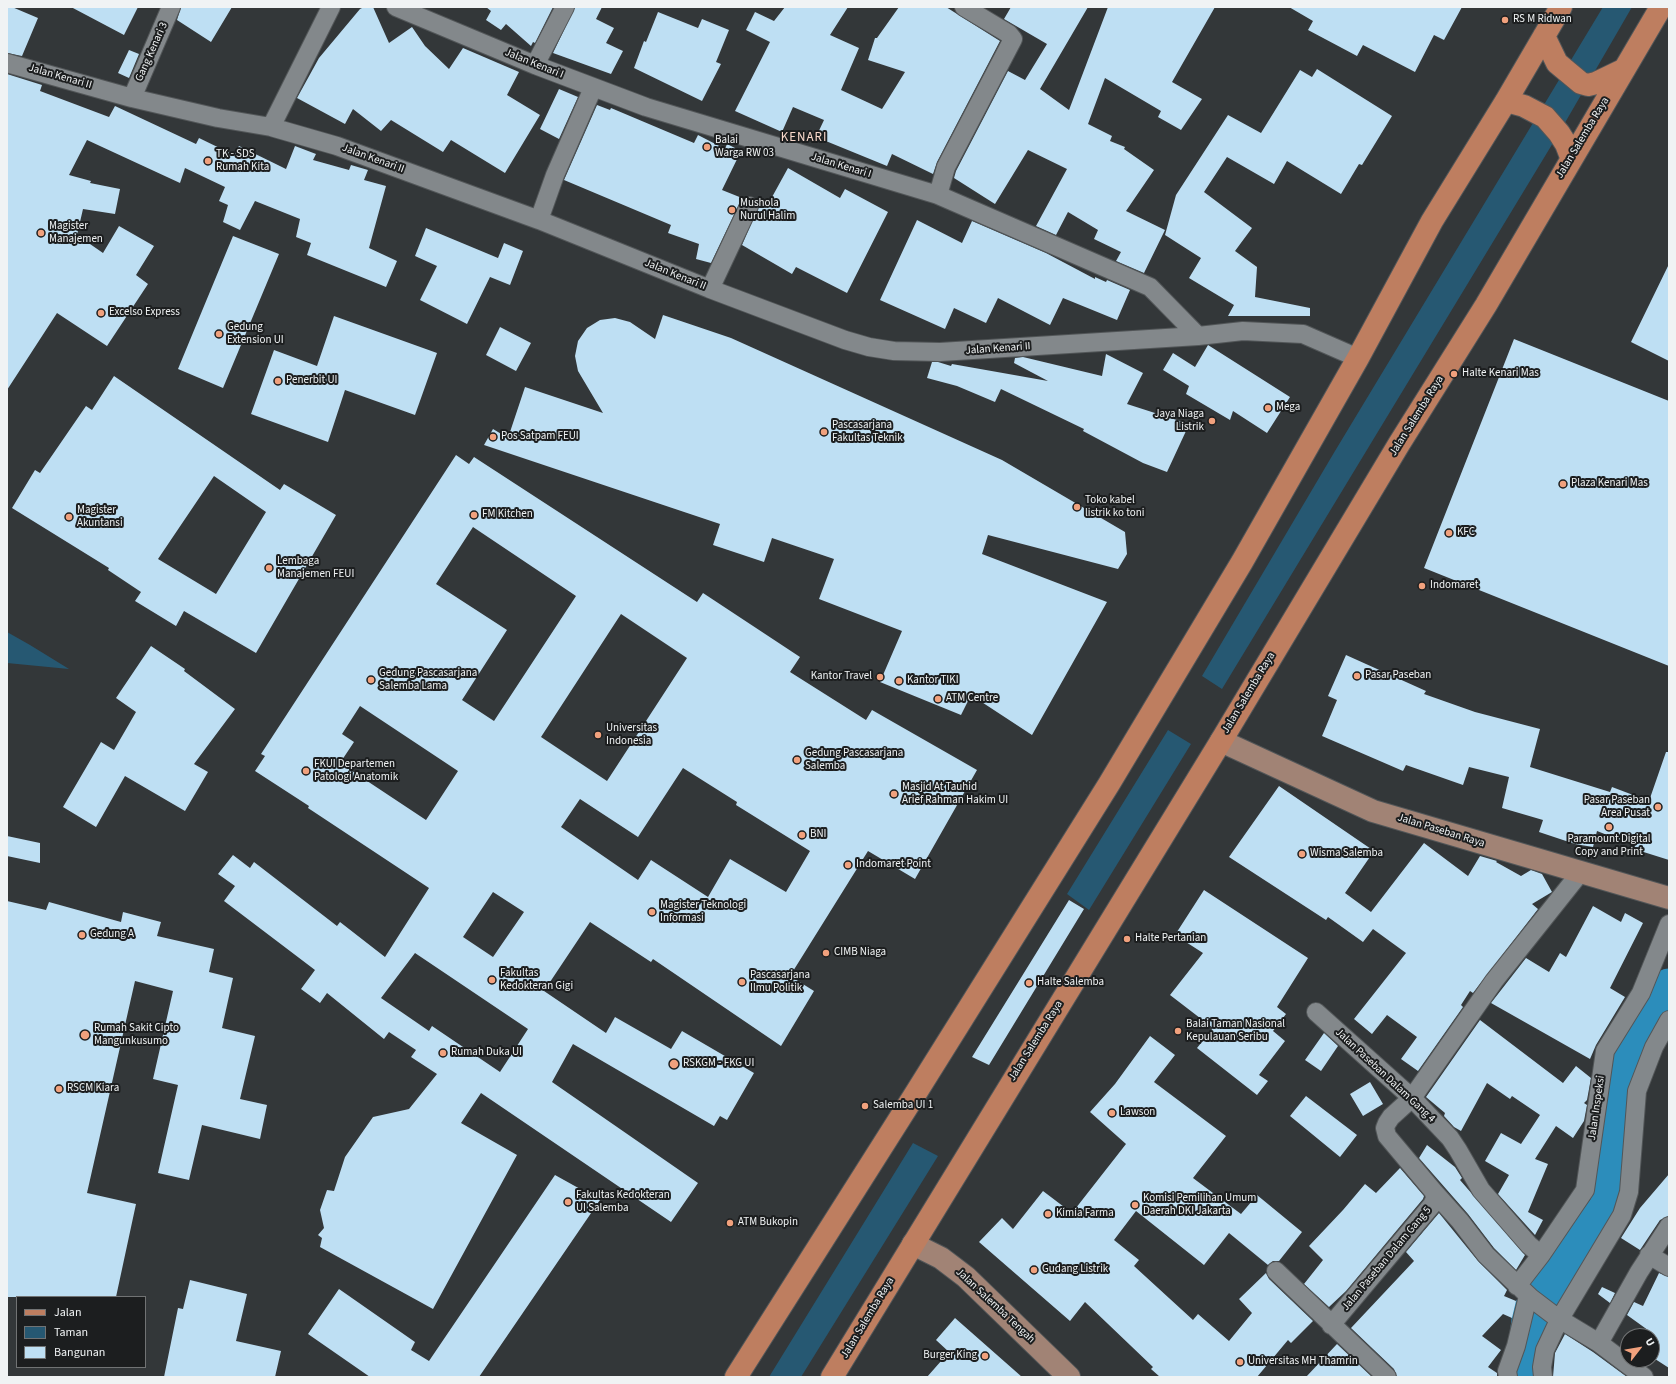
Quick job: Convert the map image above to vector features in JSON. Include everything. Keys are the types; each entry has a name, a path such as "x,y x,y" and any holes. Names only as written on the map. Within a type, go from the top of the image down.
{"main road":[{"path":"736,1377 910,1103 1109,784 1242,562 1358,358 1432,221 1506,101 1561,7"},
{"name":"Jalan Salemba Raya","path":"832,1377 1221,741 1399,444 1486,305 1661,7"},
{"path":"1544,36 1557,63 1580,83 1588,85 1596,83 1623,70"},
{"path":"1506,101 1524,106 1545,117 1559,133 1571,158"},
{"name":"Jalan Paseban Raya","path":"1221,741 1373,811 1669,898"},
{"name":"Jalan Salemba Tengah","path":"913,1244 941,1258 966,1277 1069,1377"}],"street":[{"name":"Gang Kenari 3","path":"132,98 171,7"},
{"path":"270,127 330,7"},
{"name":"Jalan Kenari I","path":"396,7 535,65 646,107 938,195 1150,287 1198,336"},
{"path":"535,65 565,7"},
{"path":"938,195 946,167 1013,39 1009,34 964,7"},
{"name":"Jalan Kenari II","path":"7,63 132,98 218,118 270,127 337,146 539,220 710,289 845,340 869,347 894,351 940,352 1198,336 1243,331 1303,334 1358,358"},
{"path":"539,220 555,175 593,88"},
{"path":"710,289 749,206"},
{"path":"1412,1098 1494,981 1580,873"},
{"name":"Jalan Inspeksi","path":"1508,1377 1507,1372 1516,1346 1526,1293 1541,1255 1585,1190 1605,1051 1641,993 1669,924"},
{"name":"Jalan Paseban Dalam Gang 4","path":"1316,1012 1412,1098 1454,1144 1481,1190 1529,1245 1541,1255"},
{"path":"1543,1377 1542,1367 1545,1350 1557,1319 1622,1215 1629,1192 1637,1091 1654,1046 1669,1020"},
{"name":"Jalan Paseban Dalam Gang 5","path":"1331,1325 1432,1205 1435,1199 1434,1192 1387,1136 1386,1132 1387,1123 1391,1116 1412,1098"},
{"path":"1434,1192 1460,1221 1486,1255 1526,1293 1557,1319 1599,1343 1644,1377"},
{"path":"1599,1343 1650,1255 1669,1226"},
{"path":"1650,1255 1669,1267"},
{"path":"1276,1271 1387,1377"}],"green space":[{"path":"1603,7 1632,7 1559,133 1222,689 1202,676 1335,451"},
{"path":"7,632 30,645 69,669 7,663"},
{"path":"1168,730 1191,744 1089,910 1067,894"},
{"path":"913,1143 938,1156 801,1377 769,1377"}],"building":[{"path":"7,7 12,7 38,18 22,56 7,53"},
{"path":"71,7 138,7 124,35"},
{"path":"181,7 232,7 211,42 177,20"},
{"path":"364,7 373,7 389,43 412,27 425,46 449,69 463,48 519,72 507,95 540,115 505,173 451,140 443,152 391,120 381,131 353,109 345,124 297,98 319,58 360,9"},
{"path":"486,7 553,7 535,43 533,42 531,46 506,24 501,30 486,20 491,11"},
{"path":"575,7 602,7 596,19 614,28 606,43 623,51 611,74 553,53"},
{"path":"785,7 848,7 830,35 859,48 841,90 882,109 905,72 868,60 875,38 877,38 899,7 946,7 1000,41 937,162 933,174 892,154 887,166 816,137 824,120 793,107 782,132 735,111 770,42 746,30 755,12 774,21"},
{"path":"1011,7 1088,7 1040,89 1069,110 1108,7 1215,7 1172,82 1202,99 1181,130 1158,117 1161,111 1105,78 1088,124 1112,136 1110,141 1125,147 1124,149 1154,170 1126,211 1165,230 1144,273 1116,261 1121,252 1094,239 1098,230 1068,212 1056,235 1036,226 1067,169 1028,150 995,204 954,178 956,171 1008,71 1025,80 1047,44 1004,19"},
{"path":"1289,7 1462,7 1444,40 1434,35 1415,72 1363,45 1357,56 1308,30 1313,21"},
{"path":"658,12 698,28 702,19 729,30 716,62 721,64 702,101 634,68 644,41 646,42"},
{"path":"129,50 139,54 129,78 118,73"},
{"path":"1317,69 1392,116 1362,165 1359,164 1341,194 1287,161 1274,184 1227,157 1204,192 1252,228 1235,251 1257,267 1255,297 1310,308 1310,316 1228,316 1234,305 1189,278 1201,258 1165,235 1176,195 1228,115 1261,133 1300,70 1312,77"},
{"path":"7,74 42,85 40,91 109,117 115,106 196,144 199,138 234,155 239,146 286,169 295,146 316,154 313,160 349,170 351,165 368,170 364,180 386,186 369,248 397,261 386,287 307,255 311,243 296,237 300,219 255,201 240,230 223,222 228,205 219,201 225,187 185,168 180,183 87,140 69,175 91,181 90,183 120,189 115,214 83,209 77,235 103,253 119,226 154,246 136,275 148,284 107,346 57,313 7,390"},
{"path":"559,89 578,97 559,139 540,129"},
{"path":"597,105 610,110 611,108 694,143 698,135 725,149 727,144 741,151 722,190 742,198 711,263 696,259 699,244 668,233 671,225 564,180"},
{"path":"788,168 840,198 845,189 888,212 847,293 796,267 792,274 742,245 759,205 766,208"},
{"path":"917,220 962,243 972,221 1046,253 1095,279 1095,277 1106,282 1107,280 1130,290 1117,320 1063,298 1050,325 998,298 986,323 954,308 945,329 880,300"},
{"path":"426,228 498,258 504,243 523,251 510,285 490,277 467,324 420,300 437,266 415,256"},
{"name":"Gedung Extension UI","path":"233,236 279,254 223,388 178,369"},
{"path":"1669,264 1669,361 1631,342"},
{"path":"663,315 731,338 1002,460 1125,532 1127,554 1118,569 988,535 982,554 1107,602 1032,735 971,695 961,715 880,682 902,631 819,599 834,559 772,538 764,562 713,545 720,524 484,445 493,429 508,438 525,387 603,413 578,371 575,356 578,341 587,328 600,320 615,318 630,322 655,339"},
{"path":"334,316 437,353 415,415 345,390 328,442 251,414 274,350 317,366"},
{"path":"500,327 531,343 516,371 486,355"},
{"name":"Plaza Kenari Mas","path":"1514,339 1669,401 1669,666 1424,568"},
{"path":"1208,345 1290,397 1267,433 1233,411 1230,420 1186,394 1189,386 1163,370 1173,353 1195,367"},
{"path":"1106,354 1143,373 1127,404 1186,423 1186,431 1167,472 1143,463 1083,431 1084,429 1001,389 995,402 957,386 927,378 932,362 938,362 951,366 952,364 1048,381 1014,363 1015,358 1023,357 1102,376"},
{"path":"114,376 280,490 284,484 336,515 256,653 184,611 176,626 135,601 141,592 108,570 109,568 12,508 35,470 40,473 86,406 92,410","holes":["214,476 266,512 216,594 158,559"]},
{"path":"456,455 469,464 474,457 697,602 703,593 800,657 790,672 866,720 872,710 977,770 915,879 868,851 790,976 814,991 781,1046 653,959 651,962 590,922 544,991 606,1033 615,1017 671,1049 682,1031 754,1073 727,1120 720,1116 714,1126 573,1044 552,1082 698,1183 671,1222 481,1093 461,1123 517,1155 433,1309 320,1247 322,1238 318,1235 324,1228 320,1210 327,1190 334,1191 345,1157 373,1117 409,1109 437,1074 411,1057 416,1050 389,1032 384,1039 327,993 320,1003 301,989 315,970 224,901 235,886 218,874 233,855 250,868 254,862 337,926 340,922 385,957 429,888 255,771 265,756 261,754","holes":["473,527 576,596 494,721 462,700 507,630 436,584","621,614 687,658 607,781 541,737","360,706 458,771 426,820 340,763 354,742 342,734","683,768 737,802 736,805 810,851 786,892 730,859 708,897 651,860 638,880 561,827 580,799 638,837","493,892 524,912 493,957 463,937","415,953 528,1029 500,1072 432,1026 429,1031 381,998"]},
{"path":"151,646 185,669 184,671 235,709 194,764 208,772 185,811 125,776 96,827 63,807 101,742 114,750 136,712 116,698"},
{"path":"1346,655 1426,691 1424,694 1475,712 1540,729 1530,767 1610,792 1612,787 1649,801 1666,752 1669,752 1669,860 1634,849 1635,846 1597,831 1593,847 1575,844 1539,832 1543,820 1502,808 1509,777 1469,767 1463,785 1406,765 1403,771 1322,736 1337,700 1328,696"},
{"path":"1279,786 1374,851 1345,893 1371,912 1424,843 1468,876 1480,856 1497,861 1496,862 1521,876 1531,870 1542,874 1552,892 1532,904 1538,909 1473,993 1470,991 1461,1005 1463,1007 1418,1071 1401,1059 1417,1037 1387,1015 1372,1034 1354,1019 1406,953 1373,929 1363,942 1328,917 1326,920 1229,857"},
{"path":"7,836 40,843 40,863 7,856"},
{"path":"1204,890 1308,958 1277,1007 1286,1014 1273,1031 1285,1041 1259,1075 1268,1081 1257,1095 1197,1048 1213,1028 1170,995 1203,953 1175,935"},
{"name":"Halte Salemba","path":"1069,900 1084,909 989,1065 972,1057"},
{"path":"7,901 46,910 49,902 121,922 123,912 161,922 157,936 214,949 209,972 233,978 222,1028 255,1036 240,1099 267,1105 260,1139 202,1125 189,1180 158,1173 178,1085 153,1079 173,991 135,981 87,1193 136,1204 116,1296 7,1297"},
{"path":"1593,906 1621,922 1625,913 1643,923 1610,988 1625,997 1596,1045 1590,1059 1491,1003 1526,958 1549,972 1560,953 1566,957"},
{"path":"1480,1020 1563,1083 1576,1066 1591,1078 1587,1100 1584,1103 1587,1105 1584,1121 1573,1138 1556,1126 1535,1159 1548,1164 1528,1212 1543,1220 1535,1235 1498,1194 1509,1175 1485,1161 1501,1133 1521,1144 1540,1115 1512,1096 1510,1099 1487,1083 1461,1131 1454,1127 1444,1116 1445,1113 1426,1097"},
{"path":"1324,1033 1338,1046 1321,1071 1305,1060"},
{"path":"1150,1036 1175,1055 1154,1082 1226,1136 1193,1178 1241,1214 1257,1195 1302,1232 1279,1261 1273,1261 1268,1265 1229,1233 1204,1265 1136,1211 1114,1240 1139,1260 1134,1266 1193,1320 1198,1314 1229,1341 1252,1313 1239,1299 1266,1273 1269,1279 1313,1321 1291,1343 1288,1340 1257,1377 1160,1377 1151,1369 1153,1367 1085,1302 1070,1321 979,1242 1002,1218 1013,1229 1043,1191 1072,1213 1126,1144 1090,1112 1115,1084"},
{"path":"1370,1082 1383,1104 1363,1116 1350,1094"},
{"path":"1306,1096 1357,1135 1340,1157 1290,1116"},
{"path":"1427,1145 1455,1167 1462,1178 1460,1180 1525,1255 1516,1270 1494,1248 1468,1214 1419,1158"},
{"path":"1400,1168 1424,1196 1423,1199 1346,1291 1329,1307 1304,1284 1323,1260 1309,1246 1365,1184 1376,1193"},
{"path":"1669,1174 1669,1216 1660,1220 1640,1250 1621,1238 1640,1208"},
{"path":"555,1175 600,1200 479,1377 370,1377 308,1334 339,1289 415,1342 411,1350 429,1361"},
{"path":"1439,1213 1478,1261 1507,1290 1504,1296 1516,1301 1512,1318 1503,1314 1482,1336 1501,1350 1488,1367 1497,1373 1497,1377 1397,1377 1394,1369 1351,1328 1414,1261 1406,1252"},
{"path":"1659,1273 1669,1277 1669,1368 1660,1362 1660,1328 1645,1328 1627,1315 1634,1302 1643,1306"},
{"path":"190,1280 247,1294 236,1341 281,1351 275,1377 164,1377 178,1308 183,1309"},
{"path":"1602,1287 1615,1293 1610,1303 1598,1294"},
{"path":"955,1318 1022,1377 927,1377 949,1352 936,1340"},
{"path":"1565,1334 1627,1377 1553,1377 1555,1353"},
{"path":"1337,1344 1372,1377 1306,1377"}],"waterway":[{"path":"1527,1377 1526,1362 1532,1312 1609,1207 1626,1066 1669,988"}],"place":[{"name":"RS M Ridwan","path":"1505,20"},
{"name":"Balai Warga RW 03","path":"707,147"},
{"name":"TK - SDS Rumah Kita","path":"208,161"},
{"name":"Mushola Nurul Halim","path":"732,210"},
{"name":"Magister Manajemen","path":"41,233"},
{"name":"Excelso Express","path":"101,313"},
{"name":"Gedung Extension UI","path":"219,334"},
{"name":"Halte Kenari Mas","path":"1454,374"},
{"name":"Penerbit UI","path":"278,381"},
{"name":"Mega","path":"1268,408"},
{"name":"Jaya Niaga Listrik","path":"1212,421"},
{"name":"Pascasarjana Fakultas Teknik","path":"824,432"},
{"name":"Pos Satpam FEUI","path":"493,437"},
{"name":"Plaza Kenari Mas","path":"1563,484"},
{"name":"Toko kabel listrik ko toni","path":"1077,507"},
{"name":"FM Kitchen","path":"474,515"},
{"name":"Magister Akuntansi","path":"69,517"},
{"name":"KFC","path":"1449,533"},
{"name":"Lembaga Manajemen FEUI","path":"269,568"},
{"name":"Indomaret","path":"1422,586"},
{"name":"Pasar Paseban","path":"1357,676"},
{"name":"Kantor Travel","path":"880,677"},
{"name":"Gedung Pascasarjana Salemba Lama","path":"371,680"},
{"name":"Kantor TIKI","path":"899,681"},
{"name":"ATM Centre","path":"938,699"},
{"name":"Universitas Indonesia","path":"598,735"},
{"name":"Gedung Pascasarjana Salemba","path":"797,760"},
{"name":"FKUI Departemen Patologi Anatomik","path":"306,771"},
{"name":"Masjid At Tauhid Arief Rahman Hakim UI","path":"894,794"},
{"name":"Pasar Paseban Area Pusat","path":"1658,807"},
{"name":"Paramount Digital Copy and Print","path":"1609,827"},
{"name":"BNI","path":"802,835"},
{"name":"Wisma Salemba","path":"1302,854"},
{"name":"Indomaret Point","path":"848,865"},
{"name":"Magister Teknologi Informasi","path":"652,912"},
{"name":"Gedung A","path":"82,935"},
{"name":"Halte Pertanian","path":"1127,939"},
{"name":"CIMB Niaga","path":"826,953"},
{"name":"Fakultas Kedokteran Gigi","path":"492,980"},
{"name":"Pascasarjana Ilmu Politik","path":"742,982"},
{"name":"Halte Salemba","path":"1029,983"},
{"name":"Balai Taman Nasional Kepulauan Seribu","path":"1178,1031"},
{"name":"Rumah Sakit Cipto Mangunkusumo","path":"85,1035"},
{"name":"Rumah Duka UI","path":"443,1053"},
{"name":"RSKGM - FKG UI","path":"674,1064"},
{"name":"RSCM Kiara","path":"59,1089"},
{"name":"Salemba UI 1","path":"865,1106"},
{"name":"Lawson","path":"1112,1113"},
{"name":"Fakultas Kedokteran UI Salemba","path":"568,1202"},
{"name":"Komisi Pemilihan Umum Daerah DKI Jakarta","path":"1135,1205"},
{"name":"Kimia Farma","path":"1048,1214"},
{"name":"ATM Bukopin","path":"730,1223"},
{"name":"Gudang Listrik","path":"1034,1270"},
{"name":"Burger King","path":"985,1356"},
{"name":"Universitas MH Thamrin","path":"1240,1362"}],"district":[{"name":"KENARI","path":"804,138"}]}
